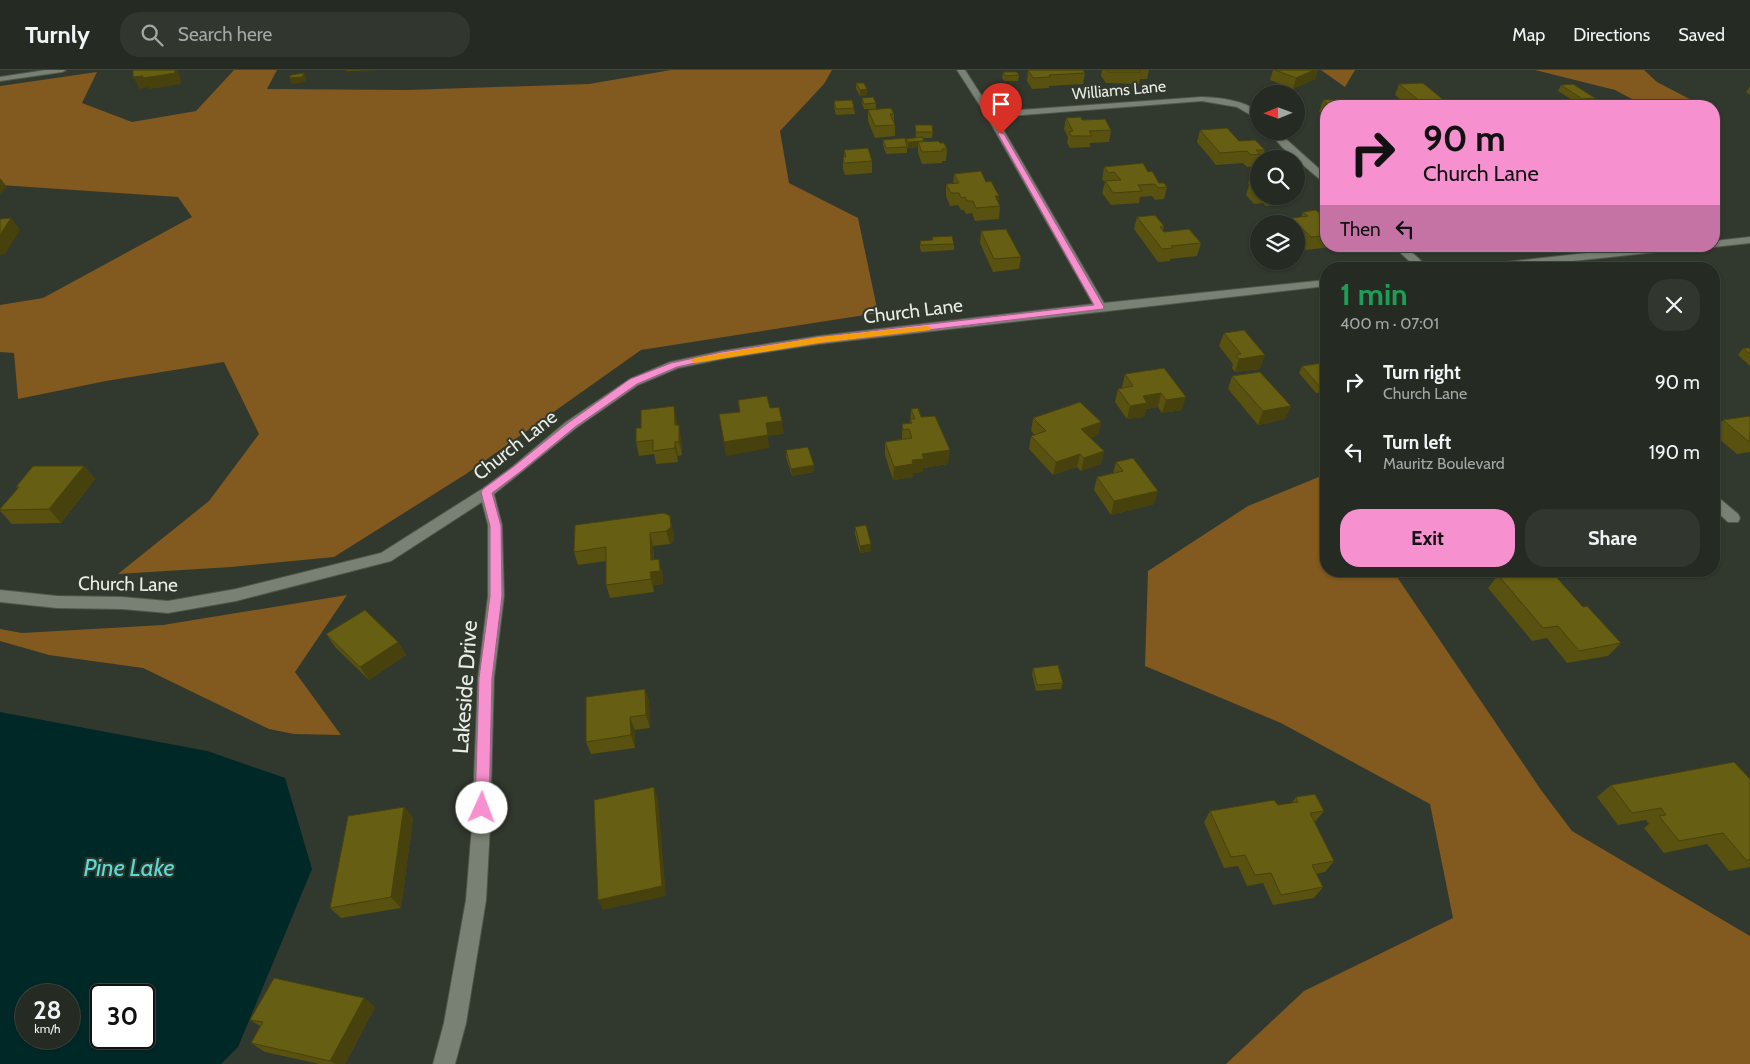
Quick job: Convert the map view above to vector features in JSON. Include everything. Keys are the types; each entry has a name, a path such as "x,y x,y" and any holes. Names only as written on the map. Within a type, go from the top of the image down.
{"street":[{"path":"0,79 62,70"},
{"path":"961,70 990,115 1100,307"},
{"name":"Williams Lane","path":"990,115 1202,99 1220,100 1250,111"},
{"path":"1280,140 1320,175"},
{"path":"1720,243 1750,240"},
{"path":"1405,252 1417,262"},
{"path":"1527,262 1623,252"},
{"name":"Church Lane","path":"0,596 58,602 122,603 168,607 236,595 386,557 487,492 517,470 571,425 634,382 674,364 722,354 819,340 1320,284"},
{"name":"Lakeside Drive","path":"444,1064 455,1023 477,881 481,826 486,678 496,596 495,526 487,492"},
{"path":"1720,506 1733,518"}],"shaded area":[{"path":"234,70 277,70 267,89 408,90 589,84 671,70 832,70 824,84 780,131 789,183 858,218 878,313 641,350 466,474 334,557 231,567 118,574 209,501 259,434 224,362 106,381 18,399 14,353 0,352 0,305 43,298 192,217 178,197 0,185 0,86 97,72 82,103 132,122 196,111"},
{"path":"1321,70 1355,70 1345,87"},
{"path":"1535,70 1644,70 1657,82 1692,100 1634,100 1615,90"},
{"path":"1320,476 1320,577 1397,577 1541,790 1572,831 1750,936 1750,1064 1226,1064 1304,991 1453,918 1430,804 1281,723 1145,666 1148,571 1248,506"},
{"path":"347,595 295,672 341,735 294,734 269,729 143,668 49,655 0,641 0,629 22,633 163,625"}],"water":[{"name":"Pine Lake","path":"0,712 207,751 285,778 312,869 238,1047 221,1064 0,1064"}],"building":[{"path":"133,70 175,70 175,73 143,78 143,76 133,77"},
{"path":"1028,70 1083,70 1085,73 1033,78"},
{"path":"1107,70 1139,70 1141,72 1108,72"},
{"path":"1275,70 1314,70 1296,78"},
{"path":"1003,72 1017,72 1019,75 1005,76"},
{"path":"304,73 302,77 289,78 291,75"},
{"path":"856,83 864,83 867,89 860,90"},
{"path":"1423,83 1444,100 1418,100 1399,84"},
{"path":"1573,84 1595,98 1582,99 1561,85"},
{"path":"873,97 876,103 864,104 862,98"},
{"path":"852,100 854,108 836,109 834,101"},
{"path":"891,108 894,114 890,114 895,125 875,126 868,110"},
{"path":"1081,117 1082,120 1105,119 1111,130 1089,131 1092,136 1071,136 1069,132 1073,131 1066,118"},
{"path":"915,125 932,125 933,132 916,132"},
{"path":"1227,128 1239,141 1255,140 1265,150 1250,150 1250,154 1247,151 1220,153 1200,130"},
{"path":"922,137 924,141 908,142 906,139"},
{"path":"905,138 907,147 886,148 883,140"},
{"path":"938,141 944,143 947,149 942,149 943,151 922,152 918,142"},
{"path":"868,148 872,161 844,163 843,157 846,157 844,150"},
{"path":"1143,163 1148,172 1152,171 1159,183 1164,183 1167,187 1158,188 1155,184 1138,185 1142,191 1113,193 1105,181 1121,180 1114,172 1109,173 1104,167"},
{"path":"981,171 986,182 991,181 999,196 995,196 1000,206 976,208 973,201 967,201 965,197 961,198 959,193 951,193 946,184 959,183 954,174"},
{"path":"1316,210 1320,214 1320,236 1311,237 1305,231 1305,216 1308,216 1303,212"},
{"path":"1155,215 1164,226 1160,227 1164,232 1189,229 1201,243 1171,246 1173,248 1162,249 1137,217"},
{"path":"11,218 0,235 0,219"},
{"path":"1006,229 1021,257 994,259 981,231"},
{"path":"952,236 954,244 921,245 920,241 933,240 932,237"},
{"path":"1244,330 1265,355 1239,359 1236,355 1241,354 1224,333"},
{"path":"1743,348 1750,348 1750,354"},
{"path":"1320,363 1320,386 1319,386 1302,366"},
{"path":"1164,368 1186,397 1166,400 1161,393 1143,396 1147,403 1130,406 1118,389 1133,386 1125,374"},
{"path":"1260,372 1291,406 1263,411 1232,376"},
{"path":"767,396 770,408 779,407 782,421 766,423 768,435 724,442 719,414 740,412 738,400"},
{"path":"1080,402 1101,422 1081,429 1104,451 1084,458 1080,454 1056,462 1031,436 1046,431 1033,418"},
{"path":"674,406 675,425 679,425 679,442 675,442 675,448 653,451 653,440 636,442 636,428 641,428 641,410"},
{"path":"918,408 921,417 935,416 950,450 922,454 924,459 912,460 913,464 894,467 885,442 912,438 909,429 903,430 902,424 912,423 910,419 915,419 911,409"},
{"path":"1750,416 1750,441 1723,420"},
{"path":"808,447 814,465 791,469 786,450"},
{"path":"1133,458 1158,491 1114,501 1097,477 1123,471 1116,462"},
{"path":"33,466 84,466 49,509 0,510 19,487 16,487"},
{"path":"664,513 670,516 671,527 666,531 650,533 651,560 659,559 660,571 650,572 651,579 606,585 606,547 574,552 575,525"},
{"path":"866,525 871,544 860,546 855,527"},
{"path":"1500,577 1556,577 1583,607 1587,606 1621,643 1579,651 1558,626 1543,628"},
{"path":"365,610 398,642 360,667 326,634"},
{"path":"1058,665 1063,683 1037,685 1033,668"},
{"path":"645,689 646,715 630,717 631,735 586,742 586,697"},
{"path":"1734,762 1750,779 1750,860 1746,860 1723,833 1679,841 1659,816 1666,815 1661,808 1632,813 1611,785"},
{"path":"654,787 662,886 598,900 594,800"},
{"path":"1315,794 1324,811 1310,813 1334,861 1312,865 1323,887 1281,895 1271,873 1255,875 1245,855 1231,857 1210,811 1274,800 1278,805 1298,802 1296,797"},
{"path":"404,807 391,897 330,908 348,816"},
{"path":"274,978 364,998 330,1061 251,1043 263,1022 250,1020"}],"slow traffic":[{"path":"695,360 722,354 819,340 927,328"}],"route":[{"path":"482,808 486,678 496,596 495,526 487,492 517,470 571,425 634,382 674,364 722,354 819,340 1100,307 1001,134"}]}
